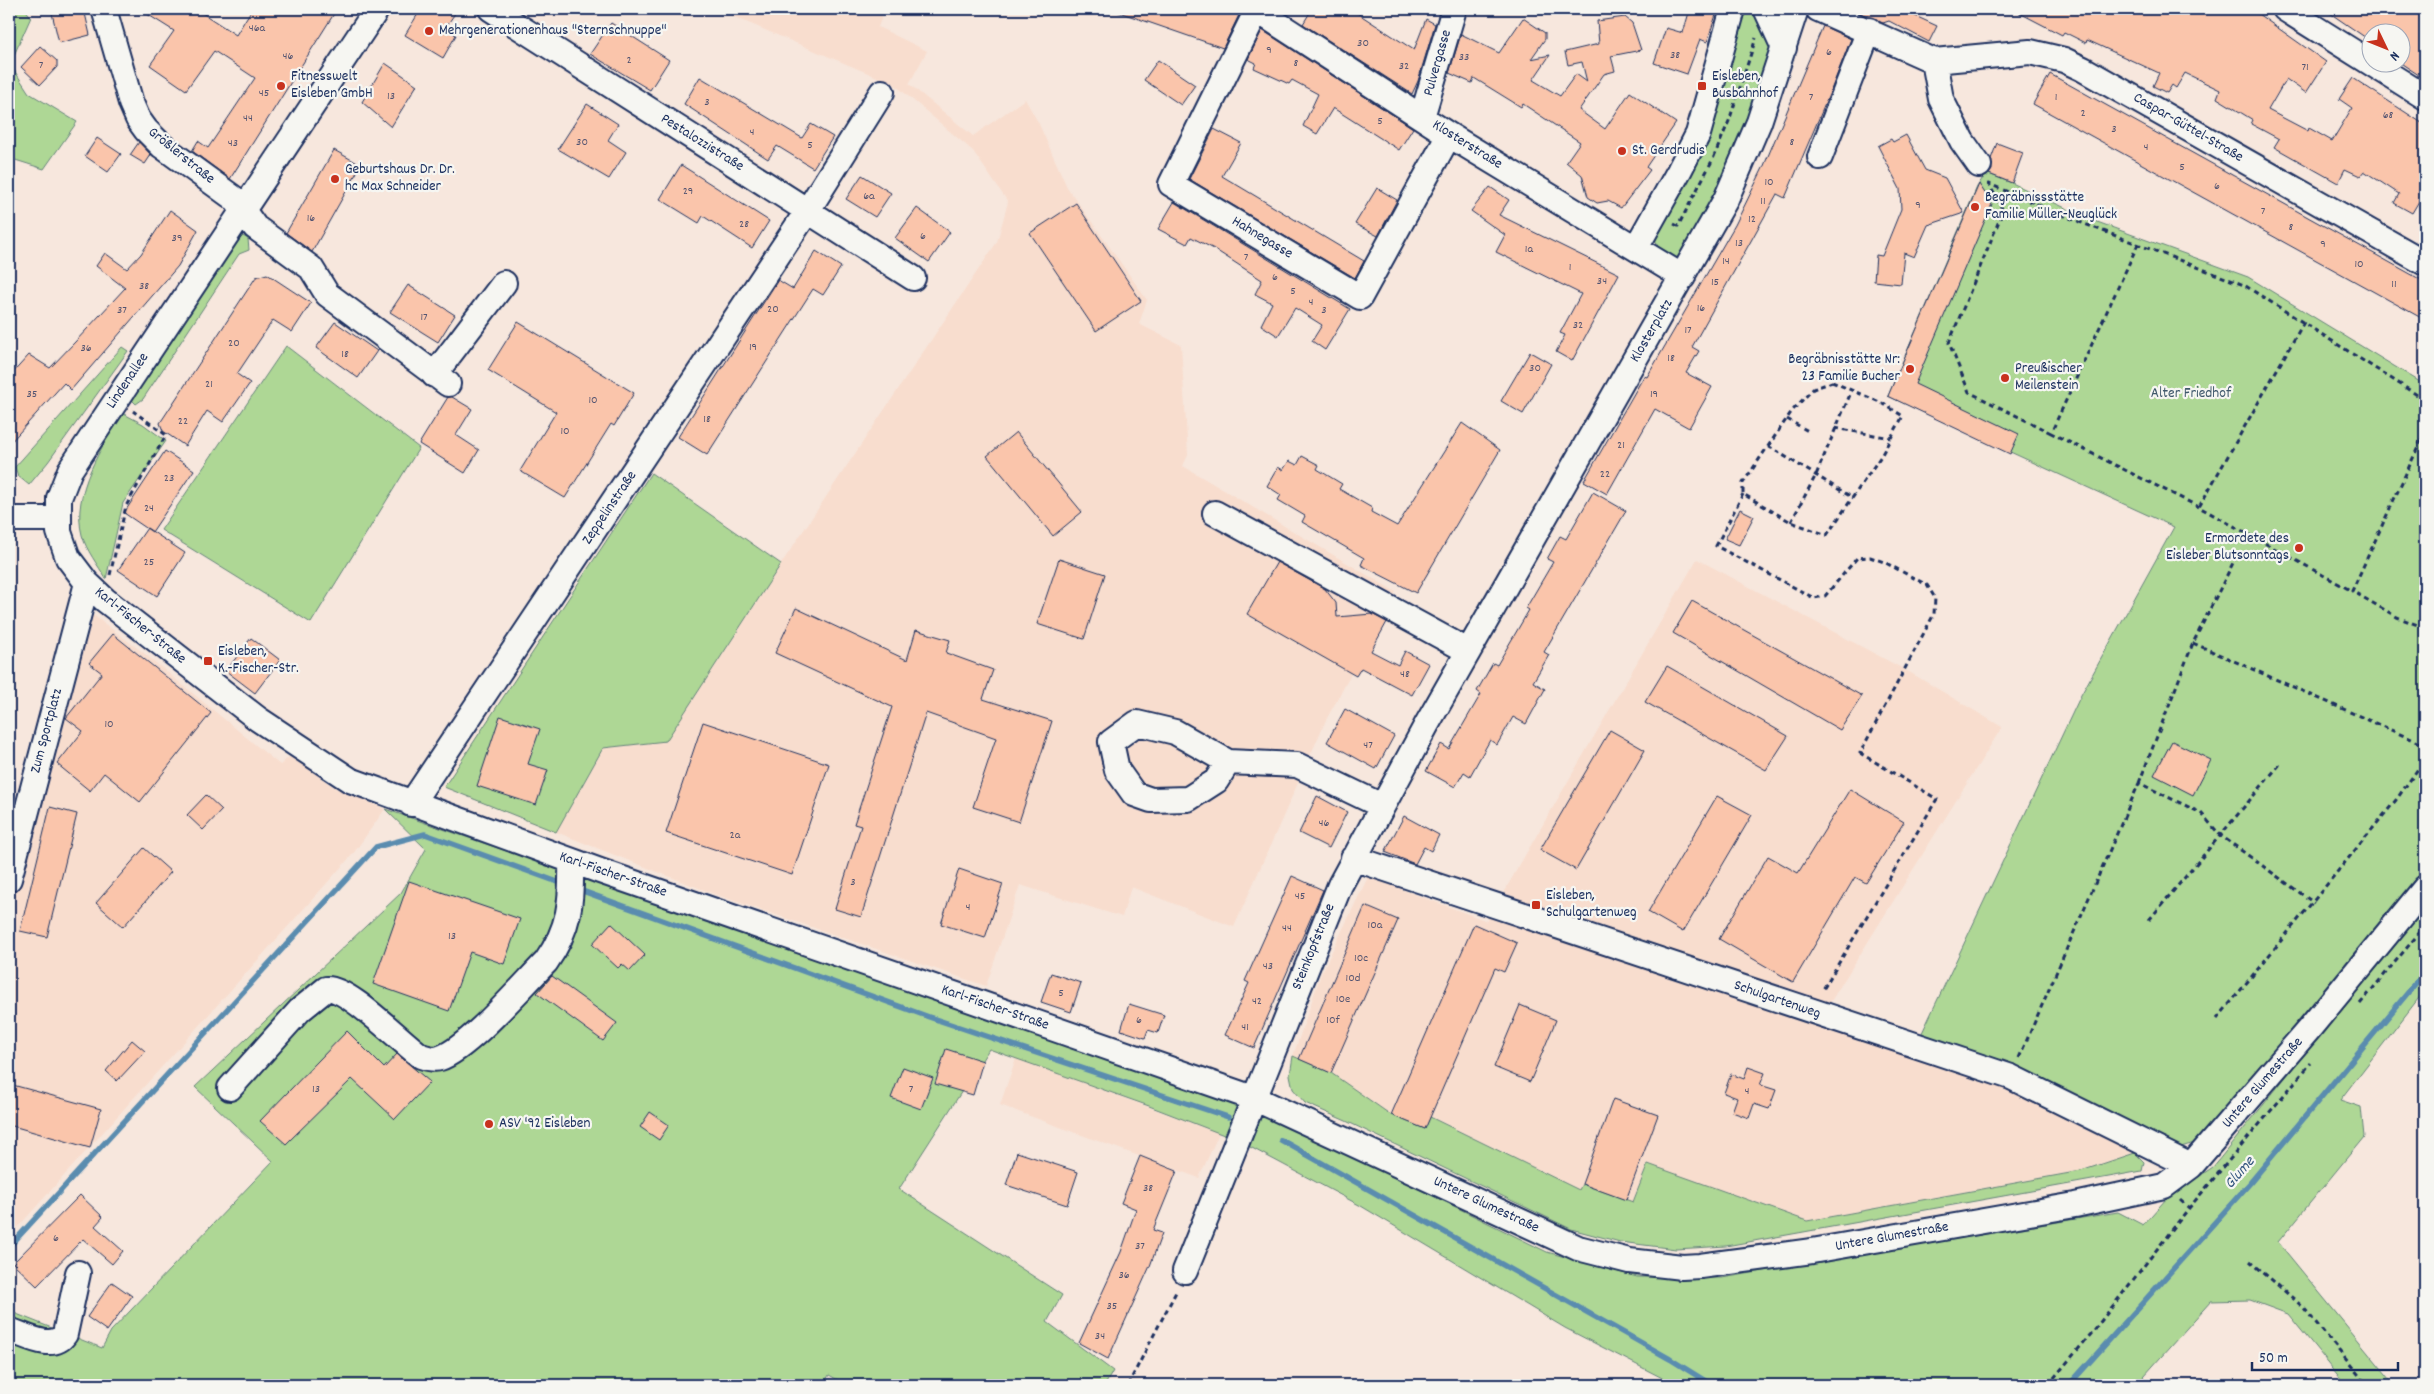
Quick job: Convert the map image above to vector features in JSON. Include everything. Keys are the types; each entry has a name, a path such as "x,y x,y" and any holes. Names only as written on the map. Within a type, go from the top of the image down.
{"street":[{"name":"Größlerstraße","path":"104,9 122,77 140,123 162,146 235,199 242,210"},
{"name":"Lindenallee","path":"57,519 59,498 66,479 116,400 377,9"},
{"name":"Pestalozzistraße","path":"491,9 913,278"},
{"name":"Klosterstraße","path":"1256,9 1449,135 1683,277"},
{"name":"Hahnegasse","path":"1256,9 1171,184 1360,297 1449,135"},
{"name":"Pulvergasse","path":"1422,117 1454,9"},
{"path":"1766,9 1782,54"},
{"path":"1818,9 1869,30 1934,61 1941,99 1962,140 1979,165"},
{"path":"2285,9 2425,97"},
{"name":"Klosterplatz","path":"1472,645 1726,199 1760,122 1782,54 1792,13"},
{"path":"1636,248 1698,134 1729,26"},
{"path":"1820,157 1869,30"},
{"name":"Caspar-Güttel-Straße","path":"1934,61 2030,52 2064,60 2092,74 2425,263"},
{"name":"Zeppelinstraße","path":"411,804 808,210 882,92"},
{"path":"242,210 255,227 311,268 326,294 441,380 504,283"},
{"path":"1215,513 1472,645"},
{"path":"9,518 57,519"},
{"name":"Karl-Fischer-Straße","path":"57,519 61,543 68,558 87,583 105,600 258,719 350,780 571,869 1253,1105"},
{"name":"Zum Sportplatz","path":"9,879 87,583"},
{"name":"Steinkopfstraße","path":"1185,1271 1237,1140 1253,1105 1261,1077 1340,885 1353,858 1472,645"},
{"path":"1228,762 1216,781 1188,799 1151,800 1134,794 1116,770 1112,742 1137,723 1174,732 1228,762 1297,765 1382,806"},
{"name":"Schulgartenweg","path":"1353,858 1496,904 1810,1012 2011,1077 2192,1166"},
{"path":"230,1088 300,1010 326,989 336,989 350,997 421,1056 429,1059 439,1058 448,1054 467,1041 546,962 562,936 570,910 571,869"},
{"name":"Untere Glumestraße","path":"1253,1105 1578,1248 1629,1261 1682,1267 1812,1251 2093,1202 2164,1186 2192,1166 2425,888"},
{"path":"9,1330 44,1342 60,1339 65,1334 78,1273"}],"path":[{"path":"1729,26 1782,54"},
{"path":"2425,400 2244,285 1989,184 2003,211 1949,343 1969,392 2199,507 2352,590 2397,617 2425,628"},
{"path":"2051,433 2138,244"},
{"path":"2199,507 2304,322"},
{"path":"1743,494 1792,522 1827,535 1853,498 1903,416 1882,403 1832,382 1813,389 1787,419 1743,483 1743,494 1716,546 1814,598 1826,596 1857,558 1870,557 1884,562 1927,585 1936,598 1934,614 1860,753 1937,799 1810,1012"},
{"path":"1792,522 1816,475 1834,428 1852,390"},
{"path":"105,600 126,506 166,435 116,400"},
{"path":"1787,419 1808,431"},
{"path":"1834,428 1891,438"},
{"path":"2352,590 2425,432"},
{"path":"1768,446 1853,498"},
{"path":"2011,1077 2139,783 2193,643 2238,555"},
{"path":"2193,643 2425,745"},
{"path":"2216,1019 2314,903 2396,800 2425,759"},
{"path":"2150,920 2281,763"},
{"path":"2139,783 2201,813 2220,836 2314,903"},
{"path":"2357,1007 2425,926"},
{"path":"2048,1385 2092,1334 2189,1208 2314,1059"},
{"path":"2250,1261 2303,1306 2367,1385"},
{"path":"1128,1385 1185,1271"}],"shaded area":[{"path":"715,9 885,9 878,27 927,51 909,84 973,136 1025,99 1039,124 1067,187 1147,300 1139,324 1181,345 1188,455 1183,466 1396,592 1326,720 1234,927 1131,887 1122,917 1020,885 986,986 714,894 556,832 603,748 666,741 781,564 997,242 1008,202 973,151 894,84"},
{"path":"1697,559 1911,673 2002,727 1818,1022 2011,1087 2135,1153 2081,1171 1807,1221 1648,1165 1633,1203 1582,1184 1579,1190 1431,1117 1425,1129 1391,1115 1331,1073 1293,1056 1321,974 1368,877 1487,921"},
{"path":"85,609 145,654 280,765 290,756 335,788 385,809 353,854 9,1237 9,920"},
{"path":"1016,1058 1219,1133 1199,1178 1000,1105"}],"green space":[{"path":"9,9 25,9 31,17 10,64 29,93 77,122 44,169 9,158"},
{"path":"1743,9 1760,9 1773,37 1770,57 1750,116 1721,187 1693,242 1684,255 1673,259 1660,250 1655,234"},
{"name":"Alter Friedhof","path":"1986,173 2089,219 2248,277 2425,385 2425,871 2262,1072 2201,1141 2181,1147 2023,1071 1921,1035 2081,695 2174,527 1888,396 1977,187"},
{"path":"243,236 248,239 249,250 239,254 143,399 136,404 130,398 236,242"},
{"path":"286,346 419,448 311,623 161,530"},
{"path":"122,347 128,351 48,462 29,485 18,476 15,467"},
{"path":"122,413 143,424 166,441 123,503 106,579 89,552 82,535 81,503 90,471"},
{"path":"651,473 781,564 666,741 603,748 556,832 444,787"},
{"path":"385,809 1269,1115 1547,1252 1637,1277 1722,1278 2118,1212 2143,1225 2167,1198 2213,1167 2425,905 2425,990 2340,1100 2361,1107 2364,1137 2278,1242 2395,1385 2346,1385 2288,1314 2250,1300 2211,1301 2136,1385 1676,1385 1565,1328 1361,1206 1237,1140 1149,1106 989,1049 899,1189 1062,1295 1047,1322 1113,1371 1105,1385 847,1385 829,1375 823,1385 9,1385 9,1311 102,1348 111,1331 273,1161 195,1087 401,893 426,849"},
{"path":"1293,1056 1331,1073 1391,1115 1425,1129 1430,1117 1579,1190 1582,1184 1633,1202 1648,1164 1807,1221 2081,1171 2135,1153 2144,1162 2142,1171 1726,1246 1676,1249 1620,1242 1571,1229 1305,1103 1293,1089 1290,1075"}],"building":[{"path":"51,9 84,9 90,35 59,43"},
{"path":"139,9 196,9 236,35 252,9 337,9 230,179 192,151 198,141 208,148 255,78 214,51 186,90 150,65 174,31"},
{"name":"Mehrgenerationenhaus \"Sternschnuppe\"","path":"421,9 458,9 445,28 456,35 443,58 405,35"},
{"path":"1117,9 1224,9 1239,15 1223,48 1116,11"},
{"path":"1312,9 1351,9 1414,50 1426,19 1435,24 1418,81 1412,94 1303,24"},
{"path":"1690,9 1709,9 1717,12 1707,42 1700,39 1687,74 1654,63 1666,28 1683,33"},
{"path":"1851,9 1917,9 1918,11 1911,14 1937,26 1929,42 1889,21 1883,23"},
{"path":"2012,9 2251,9 2326,62 2306,93 2286,79 2268,110 2308,131 2309,128 2332,141 2352,108 2339,99 2353,78 2425,125 2425,191 2412,213 2394,203 2399,194 2364,171 2360,176 2345,169 2338,183 2274,147 2279,139 2251,124 2253,120 2217,98 2220,90 2185,73 2176,88 2172,85 2167,93 2153,86 2159,73 2087,40 2086,43 2064,32 2062,35"},
{"path":"2324,9 2425,9 2425,79 2412,71 2412,22 2362,22 2362,35"},
{"path":"1625,17 1632,23 1641,50 1611,56 1615,71 1604,74 1579,110 1605,129 1630,92 1676,123 1646,167 1650,170 1621,208 1608,201 1597,203 1588,197 1582,175 1566,162 1580,142 1523,104 1521,107 1474,78 1472,83 1449,73 1461,34 1499,53 1523,18 1545,33 1545,39 1531,59 1550,55 1533,80 1560,96 1576,74 1587,82 1582,62 1568,65 1565,52 1599,44 1597,21"},
{"path":"611,23 669,60 650,90 590,54"},
{"path":"1823,26 1851,39 1831,90 1785,198 1777,194 1692,347 1699,351 1686,373 1712,387 1689,428 1655,409 1607,494 1584,481 1644,376 1647,377 1735,225 1763,168"},
{"path":"1262,30 1413,128 1399,150 1333,108 1317,134 1303,126 1318,94 1292,80 1289,84 1254,68 1256,63 1248,59"},
{"path":"40,46 57,61 57,67 40,85 21,67"},
{"path":"1158,60 1195,85 1181,105 1144,80"},
{"path":"385,63 417,85 391,127 362,102"},
{"path":"2050,74 2425,282 2425,320 2033,104"},
{"path":"700,77 802,138 811,124 833,137 813,168 777,146 768,159 684,104"},
{"path":"587,104 618,124 608,140 626,152 609,179 558,149"},
{"path":"1214,129 1241,143 1222,176 1364,261 1355,278 1189,179"},
{"path":"1906,135 1925,170 1945,178 1964,213 1928,225 1914,257 1904,253 1901,284 1874,281 1876,255 1882,256 1901,209 1900,189 1878,146 1891,139 1893,142"},
{"path":"97,138 121,154 108,172 85,156"},
{"path":"139,142 151,155 145,164 130,155"},
{"path":"1997,143 2023,153 2012,183 1989,174 1992,170 1991,159"},
{"path":"334,150 361,165 312,252 286,233"},
{"path":"681,165 769,221 752,248 703,216 699,223 660,199"},
{"path":"862,175 891,193 875,217 846,199"},
{"path":"1979,184 1992,204 1915,384 2019,434 2010,454 1888,396"},
{"path":"1490,187 1509,200 1499,215 1619,274 1572,361 1556,352 1565,335 1560,333 1581,294 1496,252 1505,235 1471,211"},
{"path":"1377,188 1397,200 1378,236 1355,224"},
{"path":"1174,202 1350,309 1325,350 1312,341 1322,325 1295,308 1278,336 1261,325 1272,303 1255,294 1262,280 1214,249 1191,237 1187,244 1158,229"},
{"path":"1076,203 1141,301 1096,331 1030,233"},
{"path":"917,208 950,232 929,262 895,238"},
{"path":"170,210 198,230 178,266 71,390 64,383 9,444 9,377 29,355 50,368 125,288 96,266 105,253 127,269 141,254"},
{"path":"816,251 841,267 823,295 813,289 707,455 678,437 778,280 793,289"},
{"path":"267,274 311,303 292,332 273,320 237,374 250,383 223,422 207,411 185,446 163,431 160,423 256,277"},
{"path":"408,285 455,315 438,342 390,312"},
{"path":"335,322 377,351 358,378 316,348"},
{"path":"518,322 634,393 614,426 611,424 565,498 520,471 556,412 488,370"},
{"path":"1530,352 1551,364 1523,414 1501,401"},
{"path":"448,397 452,397 472,409 456,435 479,450 465,473 419,444"},
{"path":"1462,423 1500,450 1416,593 1361,565 1364,558 1302,522 1305,516 1278,500 1281,495 1267,486 1278,467 1283,470 1289,461 1297,465 1302,456 1319,465 1317,469 1342,484 1339,489 1372,508 1371,512 1397,526"},
{"path":"1016,432 1082,512 1053,536 987,456"},
{"path":"165,451 194,470 152,532 124,513"},
{"path":"1593,492 1626,511 1544,652 1549,655 1533,682 1545,689 1526,724 1513,717 1497,745 1490,740 1470,776 1464,772 1455,787 1426,771 1441,744 1449,749 1481,694 1477,691 1493,663 1497,665 1529,610 1526,608 1553,562 1547,559 1560,536 1566,539"},
{"path":"1740,509 1754,516 1739,545 1725,539"},
{"path":"147,528 185,553 157,596 118,570"},
{"path":"1059,559 1105,574 1084,639 1037,624"},
{"path":"1277,562 1325,589 1336,603 1337,617 1372,614 1387,622 1371,651 1398,665 1405,651 1429,664 1412,695 1361,668 1356,676 1247,614"},
{"path":"1692,601 1862,696 1840,730 1673,633"},
{"path":"796,608 907,660 916,630 950,640 946,653 993,670 983,699 1052,721 1019,822 973,807 996,738 926,713 861,917 835,909 861,826 854,824 892,707 775,653"},
{"path":"113,634 211,713 140,802 104,773 90,791 57,764 83,731 66,718 102,673 89,663"},
{"path":"251,638 280,660 255,693 226,671"},
{"path":"1667,666 1788,736 1766,770 1645,702"},
{"path":"1345,709 1394,736 1376,769 1327,742"},
{"path":"500,716 540,729 528,764 548,770 536,805 477,786"},
{"path":"703,722 829,764 792,875 666,833"},
{"path":"1610,730 1645,750 1576,870 1540,850"},
{"path":"2172,741 2211,760 2193,795 2154,775"},
{"path":"1850,789 1904,822 1866,883 1855,877 1793,982 1719,939 1768,856 1798,873"},
{"path":"206,795 222,810 203,830 187,815"},
{"path":"1317,796 1347,812 1329,848 1299,833"},
{"path":"1717,796 1752,815 1683,932 1648,912"},
{"path":"50,807 77,814 47,937 20,931"},
{"path":"1404,816 1439,835 1431,851 1424,847 1415,864 1385,852"},
{"path":"144,848 171,872 123,927 96,903"},
{"path":"959,869 1003,884 985,938 941,924"},
{"path":"1292,876 1323,890 1254,1048 1225,1035 1249,983 1245,981"},
{"path":"409,881 520,919 504,964 470,952 449,1011 373,984"},
{"path":"1365,906 1398,920 1331,1073 1299,1059"},
{"path":"611,923 645,955 630,971 622,964 618,968 592,944"},
{"path":"1474,924 1517,943 1504,972 1495,968 1425,1129 1391,1115"},
{"path":"1051,973 1081,983 1071,1012 1041,1002"},
{"path":"552,976 617,1023 603,1041 537,993"},
{"path":"1129,1004 1164,1015 1158,1033 1148,1030 1145,1038 1121,1030"},
{"path":"1520,1005 1556,1020 1530,1082 1494,1067"},
{"path":"347,1031 384,1068 397,1054 430,1082 395,1119 352,1079 286,1144 260,1121"},
{"path":"132,1040 145,1051 117,1081 106,1071"},
{"path":"946,1049 983,1061 973,1095 935,1084"},
{"path":"903,1067 933,1078 921,1109 891,1098"},
{"path":"1748,1067 1765,1073 1760,1085 1776,1090 1769,1109 1754,1104 1749,1118 1732,1112 1737,1098 1724,1093 1731,1074 1744,1079"},
{"path":"9,1084 101,1109 90,1148 9,1125"},
{"path":"1613,1099 1658,1115 1626,1200 1582,1184"},
{"path":"650,1112 669,1125 659,1140 640,1127"},
{"path":"1017,1152 1078,1172 1067,1205 1006,1185"},
{"path":"1140,1156 1177,1171 1153,1230 1162,1233 1150,1266 1108,1359 1079,1343 1121,1252 1136,1209 1121,1203"},
{"path":"80,1195 103,1217 95,1226 123,1251 112,1264 83,1239 37,1286 13,1263"},
{"path":"112,1282 132,1296 107,1331 87,1317"}],"waterway":[{"path":"9,1247 376,847 425,834 566,885"},
{"path":"577,889 929,1017 1228,1117"},
{"name":"Glume","path":"2069,1385 2250,1183 2425,972"},
{"path":"1281,1140 1670,1359 1712,1385"}],"place":[{"name":"Mehrgenerationenhaus \"Sternschnuppe\"","path":"429,31"},
{"name":"Fitnesswelt Eisleben GmbH","path":"281,86"},
{"name":"Eisleben, Busbahnhof","path":"1702,86"},
{"name":"St. Gerdrudis","path":"1622,151"},
{"name":"Geburtshaus Dr. Dr. hc Max Schneider","path":"335,179"},
{"name":"Begräbnissstätte Familie Müller-Neuglück","path":"1975,207"},
{"name":"Begräbnisstätte Nr: 23 Familie Bucher","path":"1910,369"},
{"name":"Preußischer Meilenstein","path":"2005,378"},
{"name":"Ermordete des Eisleber Blutsonntags","path":"2299,548"},
{"name":"Eisleben, K.-Fischer-Str.","path":"208,661"},
{"name":"Eisleben, Schulgartenweg","path":"1536,905"},
{"name":"ASV '92 Eisleben","path":"489,1124"}]}
